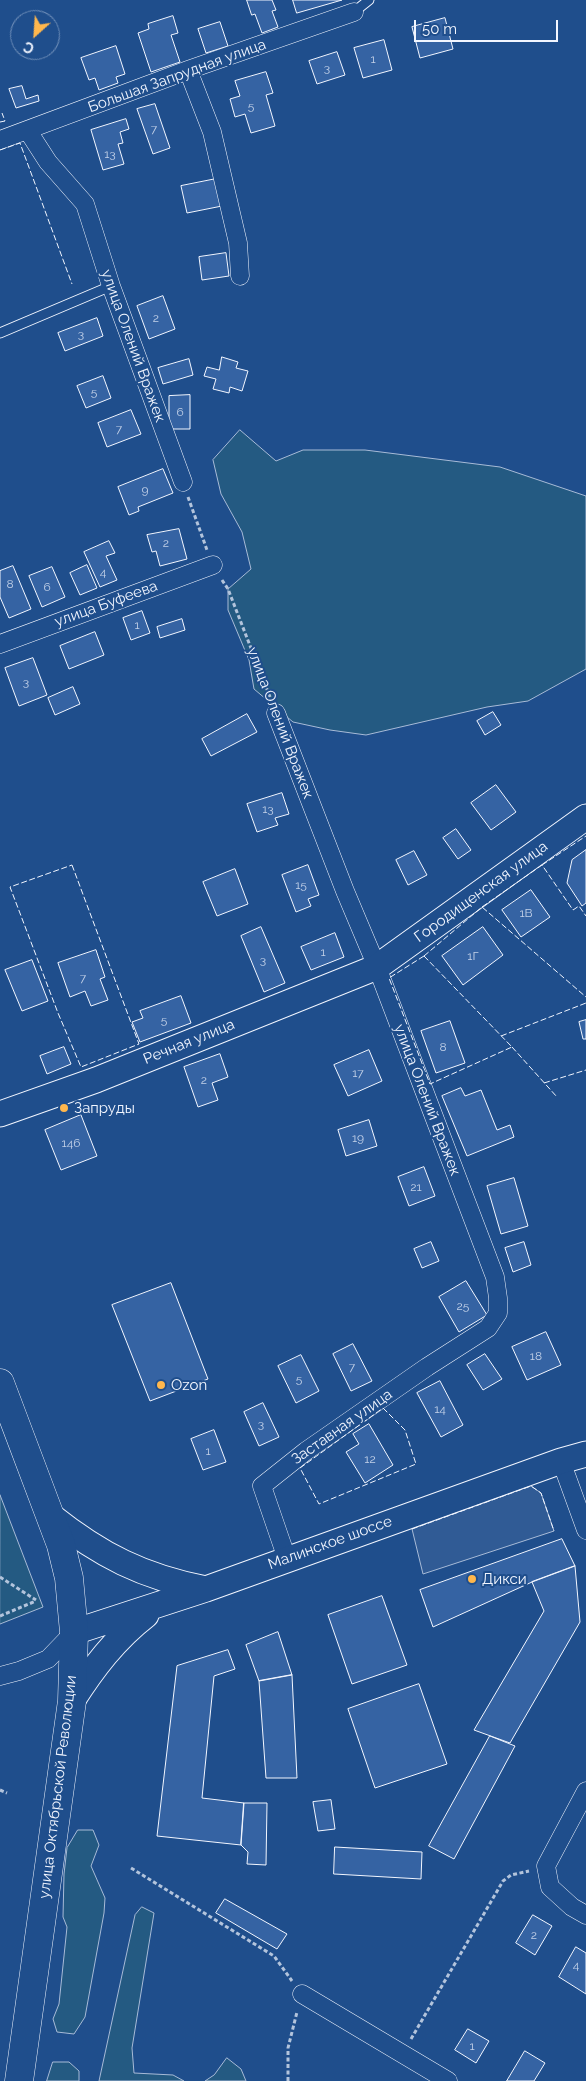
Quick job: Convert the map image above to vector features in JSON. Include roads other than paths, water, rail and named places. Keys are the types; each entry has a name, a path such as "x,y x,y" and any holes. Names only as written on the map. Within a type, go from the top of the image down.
{"main road":[{"name":"Городищенская улица","path":"377,967 586,817"},
{"name":"Речная улица","path":"0,1114 96,1080 377,967"},
{"name":"улица Октябрьской Революции","path":"0,1383 61,1545 68,1578 74,1632 72,1701 19,2081"},
{"name":"Малинское шоссе","path":"74,1632 206,1589 287,1558 561,1461 586,1454"},
{"path":"51,1516 99,1551 148,1575 206,1589"},
{"path":"72,1701 89,1674 118,1638 159,1604"}],"street":[{"name":"Большая Запрудная улица","path":"0,140 188,70 354,12"},
{"path":"188,70 212,132 238,242 240,276"},
{"name":"улица Олений Вражек","path":"28,131 48,162 85,204 111,286 183,482"},
{"name":"улица Буфеева","path":"0,644 213,565"},
{"name":"улица Олений Вражек","path":"276,714 345,891 377,967 495,1278 498,1313 488,1328"},
{"name":"Заставная улица","path":"287,1558 262,1486 306,1451 418,1373 488,1328"},
{"path":"561,1461 586,1530"},
{"path":"0,1676 48,1660 74,1632"},
{"path":"586,1791 546,1866 550,1887 572,1907 586,1915"},
{"path":"302,1994 448,2081"}],"lane":[{"path":"354,12 369,0"},
{"path":"0,333 111,286"}],"place":[{"name":"Запруды","path":"64,1108"},
{"name":"Ozon","path":"161,1385"},
{"name":"Дикси","path":"472,1579"}]}
